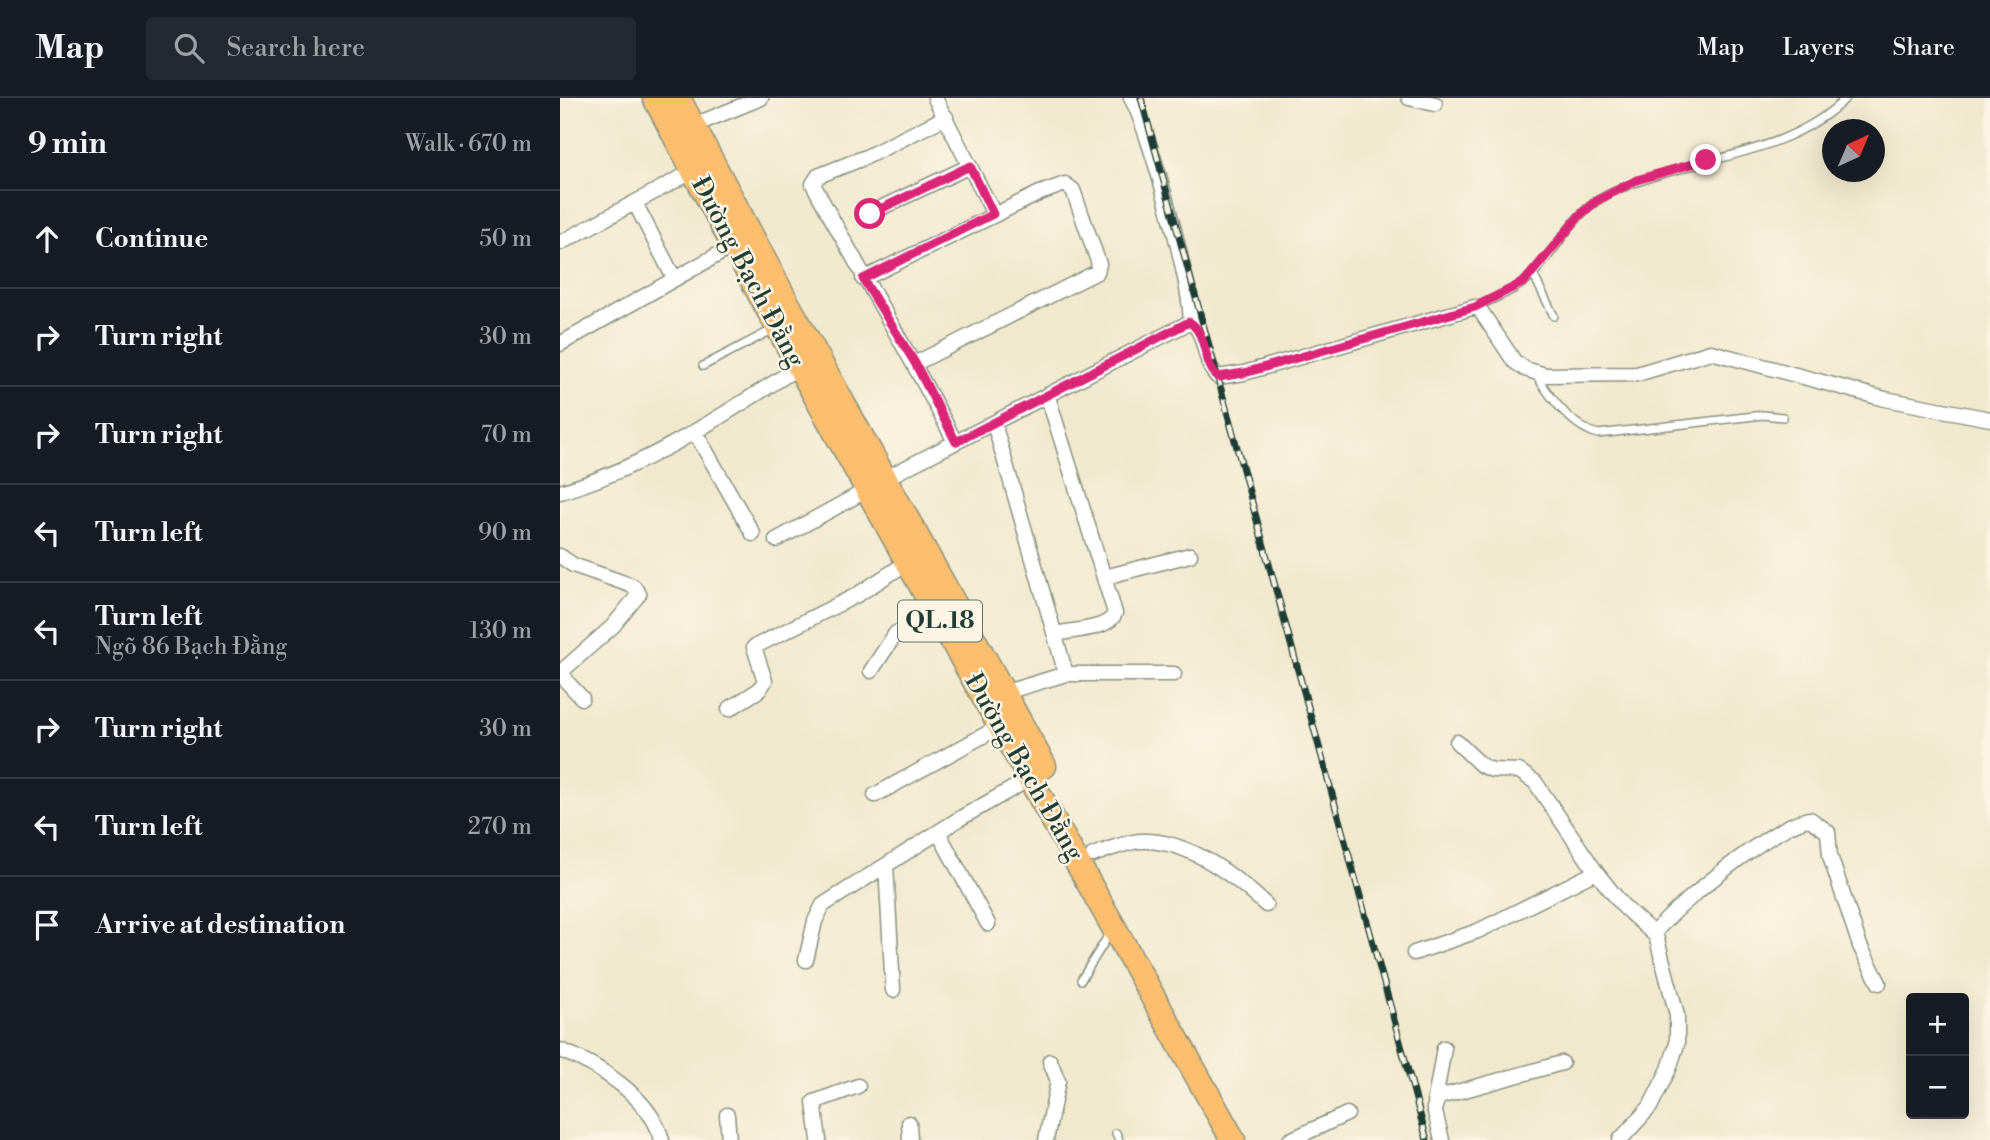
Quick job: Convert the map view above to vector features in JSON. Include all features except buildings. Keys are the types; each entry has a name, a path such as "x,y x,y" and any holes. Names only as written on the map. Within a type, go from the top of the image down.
{"highway":[{"name":"Đường Bạch Đằng","path":"655,98 733,246 785,328 1003,693 1251,1140"},
{"name":"Đường Bạch Đằng","path":"678,98 785,328 799,367 876,484 908,562 937,616 1002,726 1233,1140"}],"street":[{"path":"692,126 761,98"},
{"path":"935,98 993,214"},
{"path":"1131,98 1181,259 1190,297 1189,322"},
{"path":"1409,98 1435,104"},
{"path":"946,117 866,157 818,176 813,181 863,279 915,363 956,442"},
{"path":"870,214 970,166"},
{"path":"560,243 693,171"},
{"path":"863,279 993,214 1059,186 1069,185 1099,264 1097,272 915,363"},
{"path":"635,203 674,278"},
{"path":"560,344 733,246"},
{"path":"1189,322 1198,330 1211,369 1218,377 1244,373 1475,307 1514,361 1534,372 1563,376 1637,374 1711,352 1885,399 1990,419"},
{"path":"776,540 876,484 1189,322"},
{"path":"560,492 609,478 695,432 799,367"},
{"path":"1048,397 1105,577 1114,618 1103,625 1055,634"},
{"path":"994,423 1066,674"},
{"path":"695,432 753,534"},
{"path":"1105,577 1190,555"},
{"path":"560,556 573,565 633,586 639,594 613,626 562,671 567,682 582,698"},
{"path":"729,709 759,690 765,681 754,647 857,594 908,562"},
{"path":"871,671 896,633 937,616"},
{"path":"1003,693 1066,674 1174,674"},
{"path":"875,794 1002,726"},
{"path":"1457,741 1481,765 1492,770 1519,771 1535,782 1596,872 1624,907 1654,933 1674,1000 1677,1044 1658,1094 1620,1140"},
{"path":"806,960 815,921 823,905 938,832 1031,778"},
{"path":"1654,933 1682,904 1757,847 1793,823 1810,819 1821,824 1828,832 1830,856 1860,946 1879,982"},
{"path":"938,832 988,924"},
{"path":"1093,855 1131,843 1154,842 1201,858 1238,880 1266,905"},
{"path":"886,865 893,990"},
{"path":"1414,953 1478,931 1596,872"},
{"path":"1442,1140 1435,1100 1444,1048"},
{"path":"560,1050 604,1075 642,1103 658,1125 662,1140"},
{"path":"1046,1140 1057,1088 1056,1071 1050,1061"},
{"path":"1435,1100 1562,1063"},
{"path":"819,1140 814,1102 858,1086"},
{"path":"1290,1140 1347,1114"},
{"path":"727,1115 729,1140"},
{"path":"909,1123 910,1140"}],"lane":[{"path":"1475,307 1518,286 1533,274 1581,214 1604,196 1650,175 1775,141 1817,122 1846,98"},
{"path":"1533,274 1554,316"},
{"path":"703,366 785,328"},
{"path":"1534,372 1564,410 1584,429 1598,434 1763,415 1783,417"},
{"path":"1081,981 1114,926"}],"railway":[{"path":"1141,98 1427,1140"}],"route":[{"path":"870,214 970,166 993,214 863,279 915,363 956,442 1189,322 1198,330 1211,369 1218,377 1244,373 1475,307 1524,282 1581,214 1596,201 1650,175 1706,160"}]}
